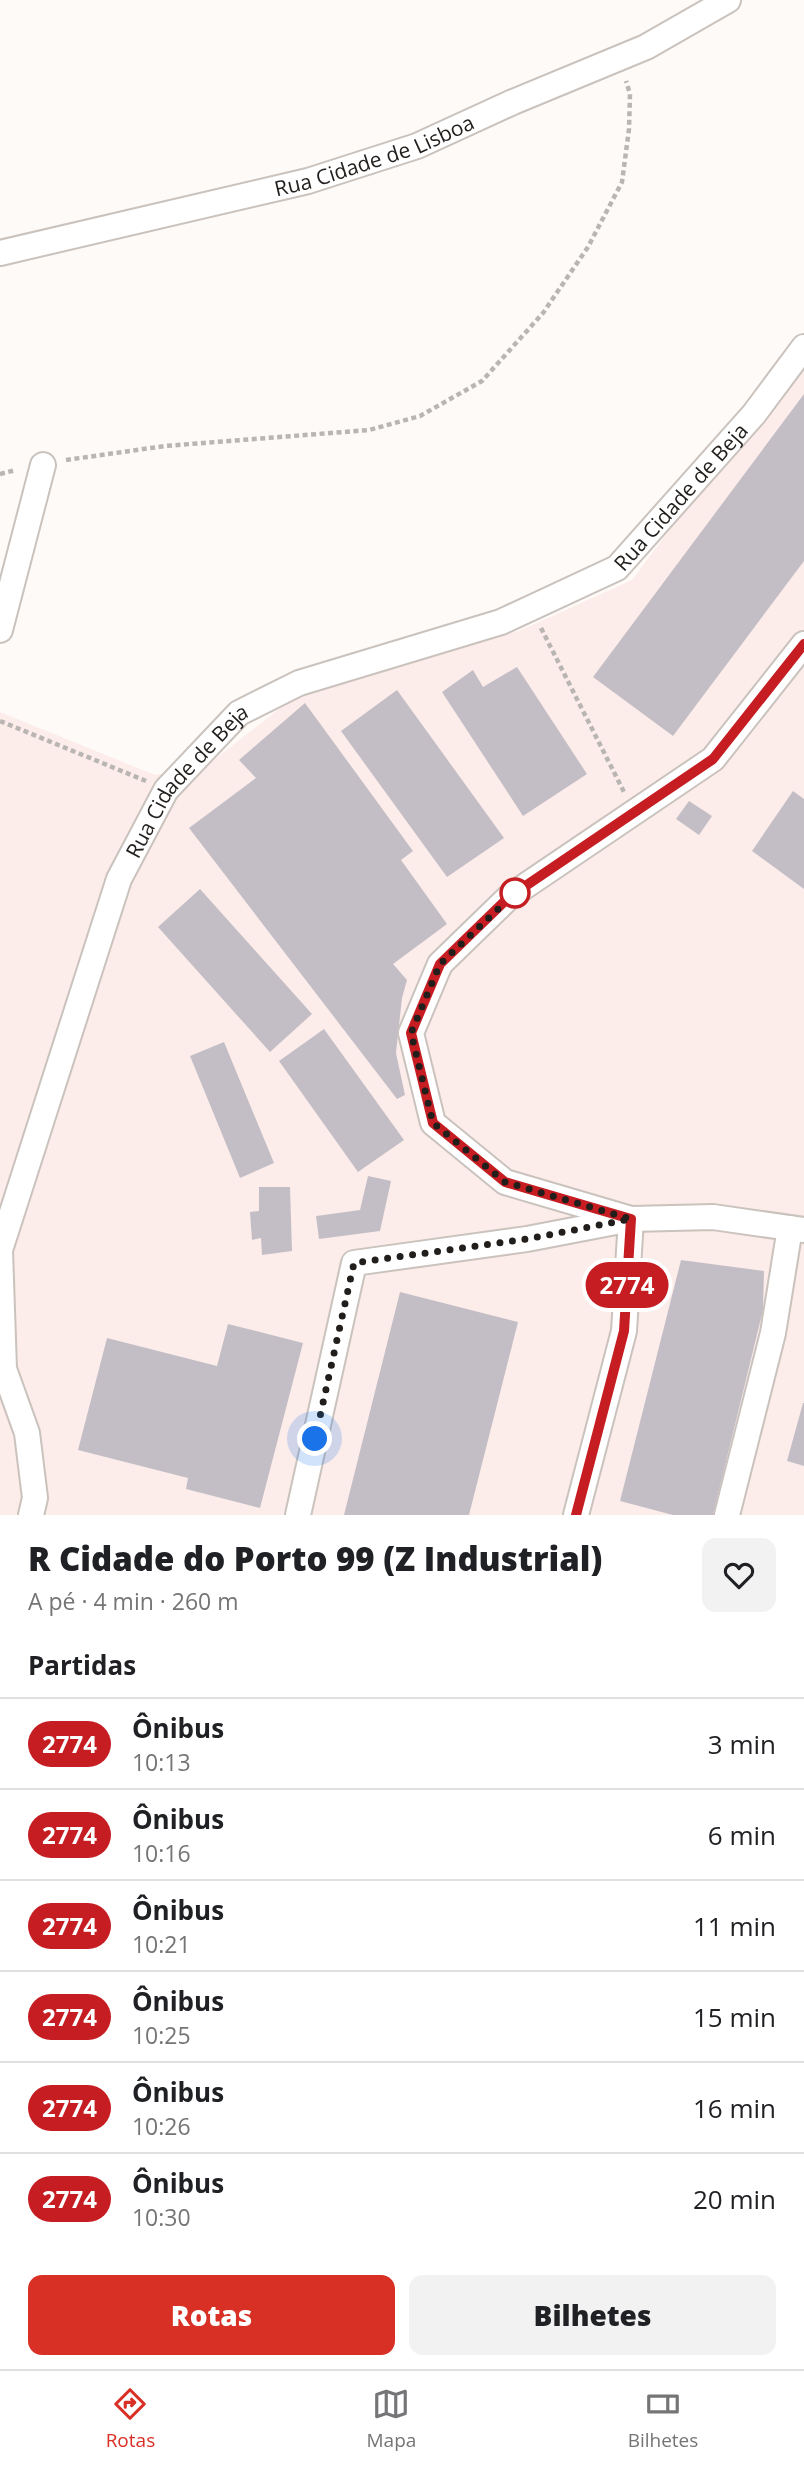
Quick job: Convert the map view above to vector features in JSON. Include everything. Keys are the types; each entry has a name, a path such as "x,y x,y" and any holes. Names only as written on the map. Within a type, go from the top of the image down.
{"street":[{"name":"Rua Cidade de Lisboa","path":"0,254 308,181 417,146 513,102 646,47 728,0"},
{"name":"Rua Cidade de Beja","path":"31,1515 35,1498 27,1433 4,1369 0,1250 119,879 166,790 239,713 275,695 299,684 501,622 617,568 754,414 804,347"},
{"path":"0,630 43,465"},
{"path":"631,1219 505,1182 433,1123 411,1033 440,964 509,897 713,759 804,644"},
{"path":"298,1515 354,1263 527,1239 631,1219 713,1217 797,1229 727,1515"},
{"path":"576,1515 624,1331 631,1219"}],"path":[{"path":"0,474 73,458 164,446 369,430 420,416 482,381 544,313 588,247 622,182 629,129 630,94 619,58"},
{"path":"532,608 634,812"},
{"path":"0,721 166,790"}],"shaded area":[{"path":"804,350 804,1515 0,1515 0,712 155,775 206,766 302,691 519,631 632,580"}],"building":[{"path":"804,394 804,561 673,736 593,677"},
{"path":"517,667 587,774 523,816 442,692 473,670 483,687"},
{"path":"397,690 504,838 447,877 341,731"},
{"path":"305,703 413,851 401,860 447,924 393,964 407,980 402,998 396,1053 405,1095 397,1099 189,828 256,778 239,760"},
{"path":"793,791 804,799 804,889 752,851"},
{"path":"689,801 712,816 699,835 676,819"},
{"path":"200,889 312,1014 270,1052 158,927"},
{"path":"324,1029 404,1140 358,1172 279,1061"},
{"path":"224,1042 274,1163 240,1178 190,1056"},
{"path":"368,1176 391,1181 380,1231 319,1239 316,1216 360,1210"},
{"path":"259,1187 290,1187 292,1251 262,1255 261,1238 252,1240 250,1212 259,1211"},
{"path":"681,1260 764,1271 763,1310 713,1515 673,1515 620,1501"},
{"path":"400,1292 518,1322 469,1515 344,1515"},
{"path":"228,1324 303,1343 260,1508 186,1489 188,1478 78,1450 107,1338 217,1366"},
{"path":"804,1403 804,1466 787,1461"}],"bus line":[{"name":"2774","path":"576,1515 624,1331 631,1219 505,1182 433,1123 411,1033 440,964 509,897 713,759 804,644"}],"route":[{"path":"315,1439 354,1263 527,1239 631,1219 505,1182 433,1123 411,1033 440,964 515,893"}]}
